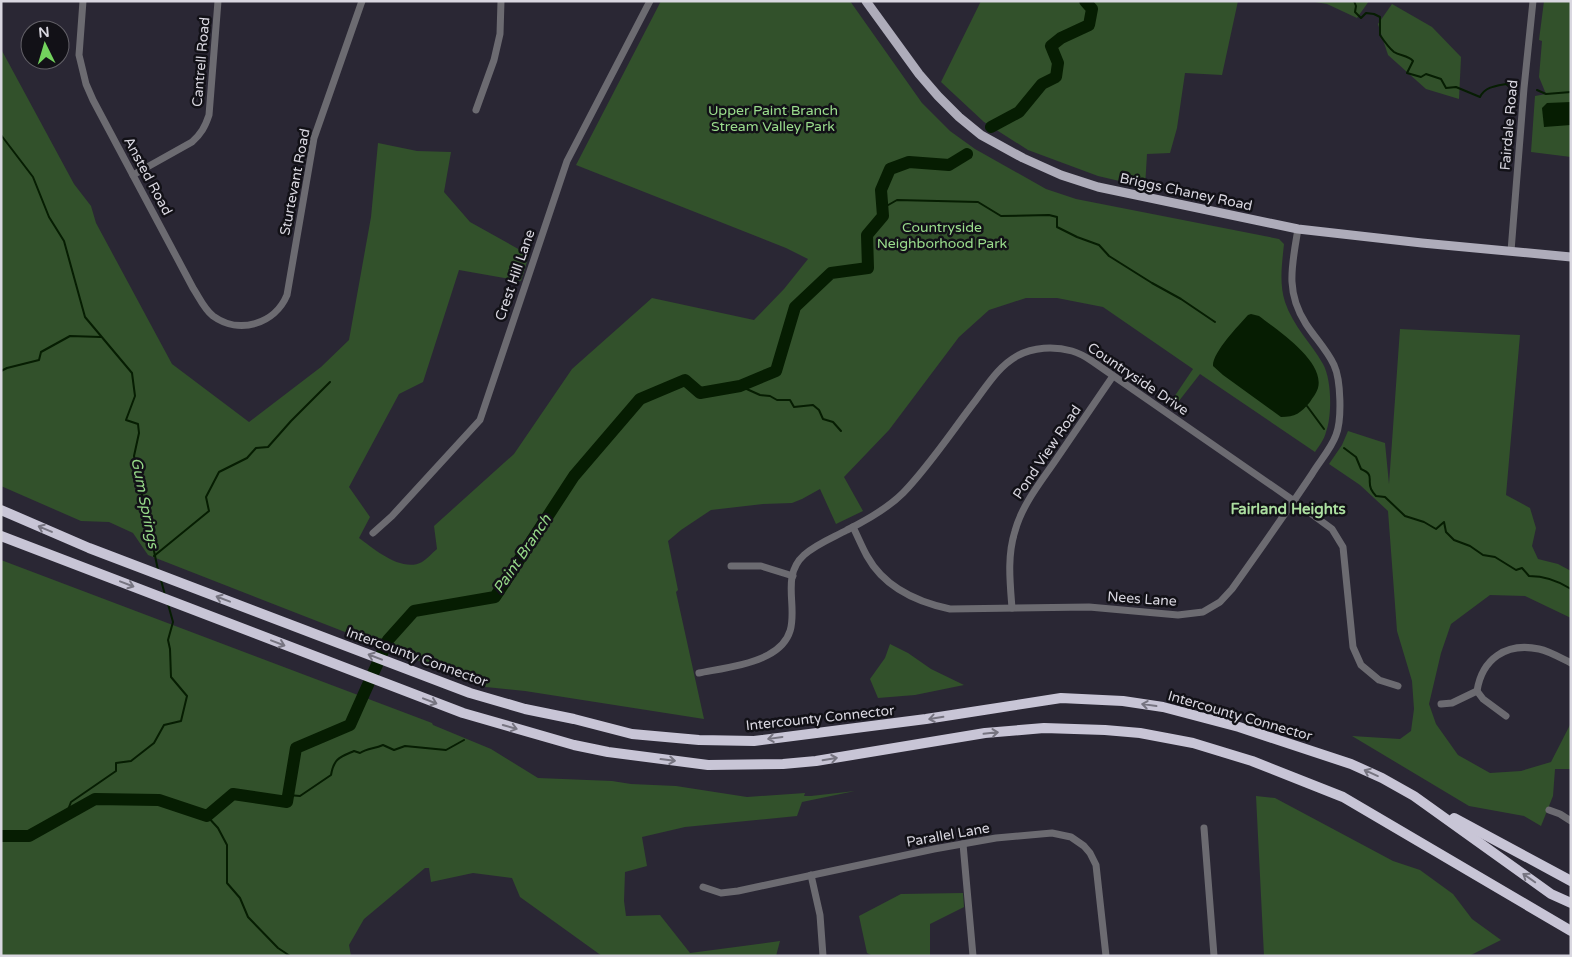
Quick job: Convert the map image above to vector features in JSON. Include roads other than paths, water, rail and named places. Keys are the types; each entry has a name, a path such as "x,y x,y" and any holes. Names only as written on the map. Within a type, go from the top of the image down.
{"highway":[{"name":"Intercounty Connector","path":"1,510 89,548 470,693 525,710 574,719 632,734 699,740 754,741 926,719 1061,698 1123,701 1163,707 1239,727 1352,764 1382,778 1414,796 1551,894 1571,903"},
{"path":"1,536 463,713 574,745 608,752 708,764 755,765 808,762 985,733 1044,728 1105,730 1163,736 1193,743 1252,761 1343,797 1571,932"},
{"path":"1414,796 1571,882"}],"main road":[{"name":"Briggs Chaney Road","path":"866,1 919,74 959,117 981,135 1061,176 1098,187 1298,229 1571,257"}],"street":[{"name":"Ansted Road","path":"83,1 79,55 86,84 93,100 193,288 211,314 221,321 232,325 251,325"},
{"name":"Cantrell Road","path":"133,174 192,142 205,127 209,115 218,1"},
{"name":"Sturtevant Road","path":"251,325 265,321 274,314 287,296 314,138 362,1"},
{"path":"476,110 494,60 500,34 501,1"},
{"name":"Crest Hill Lane","path":"373,533 392,516 480,420 567,161 650,1"},
{"name":"Fairdale Road","path":"1511,251 1533,1"},
{"name":"Nees Lane","path":"853,527 867,557 878,571 912,598 931,605 950,608 1089,607 1178,615 1203,612 1220,602 1232,589 1294,501 1336,437 1340,421 1338,378 1334,365 1328,353 1306,324 1294,300 1291,275 1298,229"},
{"name":"Countryside Drive","path":"699,674 760,659 780,646 788,637 792,628 793,616 790,592 792,576 803,556 818,544 879,513 903,493 999,370 1017,356 1035,349 1054,348 1073,351 1092,361 1332,529 1343,547 1353,647 1361,665 1379,680 1398,686"},
{"name":"Pond View Road","path":"1012,608 1011,551 1014,532 1022,512 1113,376"},
{"path":"731,566 761,566 792,576"},
{"path":"1506,716 1483,699 1477,691 1478,680 1485,667 1496,655 1508,649 1520,647 1540,649 1571,663"},
{"path":"1441,704 1452,703 1477,691"},
{"path":"1549,810 1571,821"},
{"path":"1204,828 1214,956"},
{"name":"Parallel Lane","path":"703,887 721,893 811,876 934,849 996,838 1052,833 1071,837 1084,846 1096,865 1099,877 1106,956"},
{"path":"963,844 973,956"},
{"path":"811,876 820,915 823,956"}],"waterway":[{"name":"Paint Branch","path":"991,127 1019,112 1042,84 1056,77 1058,63 1051,46 1061,38 1089,25 1092,9 1085,1"},
{"path":"1354,1 1356,6 1355,12 1361,18 1366,13 1380,17 1380,35 1394,52 1413,61 1407,73 1421,77 1426,74 1441,79 1446,88 1456,87 1480,97 1488,89 1498,85 1506,84 1513,90"},
{"path":"1537,90 1546,94 1571,92"},
{"name":"Gum Springs","path":"1,135 33,177 49,217 64,241 85,317 132,373 135,396 126,420 138,424 139,433 134,456 158,570"},
{"name":"Paint Branch","path":"1,836 29,836 95,799 159,800 207,816 233,794 287,802 296,748 350,725 388,640 414,611 495,597 574,476 640,399 685,380 700,393 740,386 776,371 795,307 831,273 868,268 867,235 883,216 881,190 890,169 909,162 949,165 967,154"},
{"path":"883,208 897,200 978,202 1001,216 1049,215 1057,217 1057,227 1099,245 1109,256 1181,299 1215,322"},
{"path":"1,371 39,360 41,352 70,336 101,337"},
{"path":"154,556 209,511 206,497 219,472 247,458 256,448 268,447 330,382"},
{"path":"740,386 777,400 790,400 794,407 813,405 819,410 823,419 833,422 841,431"},
{"path":"1307,406 1324,429"},
{"path":"1344,448 1356,457 1361,469 1368,473 1370,486 1375,495 1385,497 1405,516 1424,522 1436,529 1444,522 1446,532 1454,540 1470,546 1483,555 1495,557 1516,570 1522,568 1529,576 1551,579 1571,589"},
{"name":"Gum Springs","path":"161,580 165,595"},
{"name":"Gum Springs","path":"66,815 71,802 116,771 116,763 131,761 154,743 164,725 181,721 187,696 171,677 168,640 173,622 168,604"},
{"path":"288,795 300,796 331,775 338,759 354,751 360,753 383,745 394,750 405,746 446,750 464,740"},
{"path":"207,816 218,828 227,845 227,883 240,898 248,917 278,948 290,956"}],"district":[{"name":"Fairland Heights","path":"1288,509"}],"park label":[{"name":"Upper Paint Branch Stream Valley Park","path":"773,118"},
{"name":"Countryside Neighborhood Park","path":"942,236"}]}
